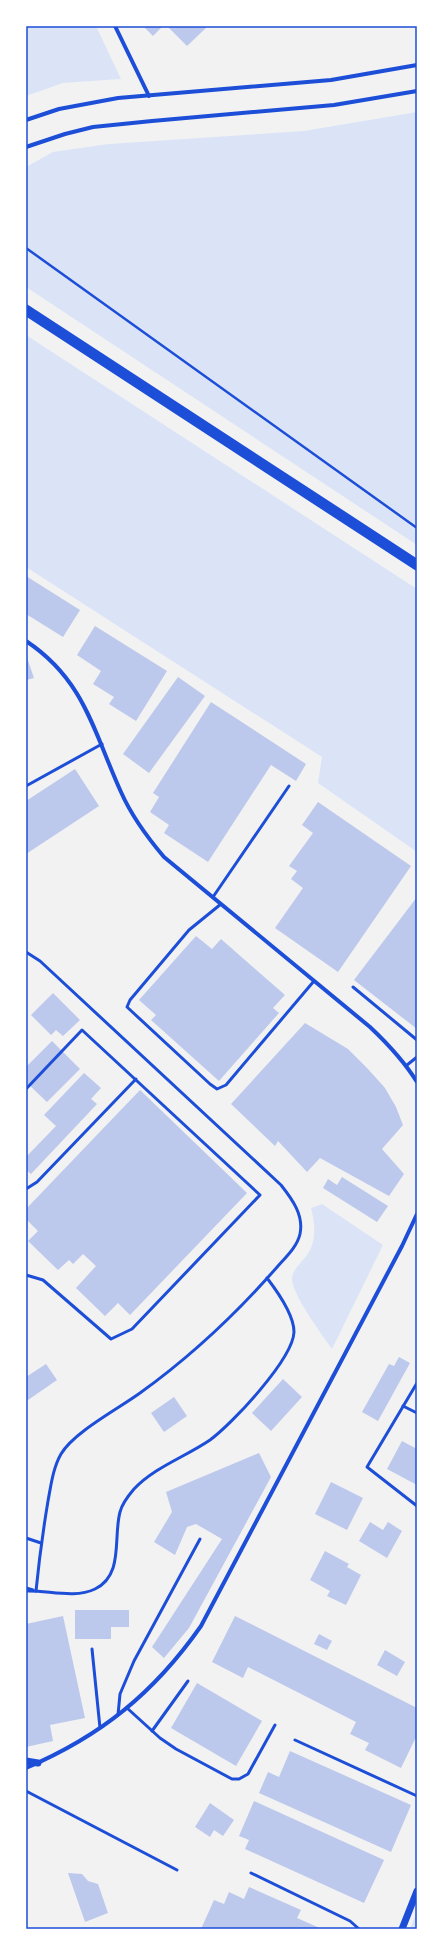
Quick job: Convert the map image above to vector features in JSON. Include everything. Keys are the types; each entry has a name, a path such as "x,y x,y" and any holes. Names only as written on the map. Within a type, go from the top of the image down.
{"highway":[{"path":"27,311 417,565"}],"street":[{"path":"115,26 149,96"},
{"path":"26,120 59,109 89,103 149,96 331,80 417,65"},
{"path":"26,147 65,134 100,126 334,105 417,91"},
{"path":"26,641 46,657 76,690 87,709 121,792 143,833 164,858 370,1027 391,1046 407,1065 417,1082"},
{"path":"26,1768 38,1763 100,1728 127,1708 163,1676 201,1626 402,1246 417,1214"},
{"path":"26,1761 38,1763"},
{"path":"402,1929 417,1891"}],"lane":[{"path":"26,786 102,744"},
{"path":"213,898 288,786"},
{"path":"221,904 189,930 130,1000 127,1006 210,1084 217,1089 226,1085 314,981"},
{"path":"26,952 40,961 275,1180 290,1197 298,1210 300,1235 293,1248 267,1278 189,1356 140,1394 76,1439 62,1453 54,1469 41,1544 36,1591"},
{"path":"353,987 417,1040"},
{"path":"26,1089 82,1030 260,1195 132,1328 111,1340 43,1280 26,1275"},
{"path":"407,1065 417,1057"},
{"path":"26,1189 37,1182 136,1080"},
{"path":"26,1591 82,1593 95,1589 104,1583 114,1567 120,1512 134,1490 157,1471 210,1440 229,1425 273,1374 288,1352 294,1332 292,1320 276,1289 267,1278"},
{"path":"417,1383 367,1467 417,1506"},
{"path":"403,1406 417,1413"},
{"path":"26,1538 41,1544"},
{"path":"118,1715 120,1694 134,1661 200,1539"},
{"path":"26,1588 36,1591"},
{"path":"92,1649 100,1728"},
{"path":"152,1731 188,1681"},
{"path":"127,1708 152,1731 176,1749 232,1778 239,1779 248,1774 275,1725"},
{"path":"295,1740 417,1796"},
{"path":"26,1791 177,1870"},
{"path":"251,1873 350,1921 359,1929"}],"path":[{"path":"26,248 417,528"}],"shaded area":[{"path":"26,26 96,26 121,79 63,83 26,96"},
{"path":"417,112 417,545 26,287 26,167 53,152 109,144 304,131"},
{"path":"26,335 417,589 417,852 318,783 322,757 26,567"},
{"path":"322,1204 383,1245 332,1349 296,1293 292,1278 294,1272 310,1250 314,1238 311,1208"},
{"path":"417,1911 417,1929 410,1929"}],"building":[{"path":"143,26 161,26 162,27 153,36"},
{"path":"167,26 208,26 187,46"},
{"path":"26,576 80,610 63,637 26,614"},
{"path":"95,626 167,671 136,721 109,704 114,697 93,684 101,671 77,655"},
{"path":"26,655 34,678 26,680"},
{"path":"178,677 205,696 149,773 123,754"},
{"path":"211,702 306,764 296,781 271,765 208,862 164,833 169,825 150,812 159,797 153,793"},
{"path":"75,769 99,806 26,854 26,801"},
{"path":"318,802 411,866 338,972 275,928 303,888 291,879 297,871 289,866 313,833 302,825"},
{"path":"417,897 417,1029 354,980"},
{"path":"196,936 212,949 221,939 285,995 273,1008 279,1013 219,1081 151,1020 156,1015 139,1000"},
{"path":"53,993 80,1020 63,1036 56,1030 51,1035 31,1015"},
{"path":"305,1023 348,1049 385,1088 396,1107 403,1125 382,1149 404,1174 389,1196 320,1158 307,1172 278,1141 275,1146 231,1104"},
{"path":"52,1041 80,1069 47,1102 26,1082 26,1067"},
{"path":"84,1073 101,1088 91,1099 97,1104 31,1174 26,1170 26,1157 56,1126 44,1115"},
{"path":"140,1090 247,1193 130,1315 118,1303 105,1316 76,1288 96,1266 83,1254 73,1264 69,1260 58,1270 28,1241 38,1231 26,1219 26,1209"},
{"path":"342,1177 388,1206 377,1222 323,1188 328,1179 337,1185"},
{"path":"399,1357 410,1363 378,1421 362,1412 389,1364 394,1366"},
{"path":"46,1364 57,1380 28,1400 26,1397 26,1377"},
{"path":"283,1379 302,1397 271,1431 252,1413"},
{"path":"174,1397 187,1416 164,1432 151,1413"},
{"path":"402,1441 417,1449 417,1485 387,1469"},
{"path":"259,1453 271,1477 189,1628 164,1658 152,1647 222,1539 196,1524 187,1527 175,1555 154,1542 172,1512 166,1492"},
{"path":"331,1482 363,1498 347,1530 315,1514"},
{"path":"370,1522 383,1530 388,1522 402,1531 387,1558 359,1541"},
{"path":"325,1551 349,1564 347,1567 361,1575 346,1605 327,1596 330,1591 310,1580"},
{"path":"75,1610 129,1610 129,1627 111,1627 111,1639 75,1639"},
{"path":"63,1616 85,1718 50,1725 53,1741 26,1747 26,1624"},
{"path":"235,1616 417,1708 417,1735 401,1768 365,1750 369,1743 350,1734 356,1722 248,1667 243,1678 212,1662"},
{"path":"319,1634 332,1641 327,1650 314,1644"},
{"path":"385,1650 405,1662 397,1676 377,1665"},
{"path":"197,1683 262,1721 236,1766 171,1728"},
{"path":"290,1751 411,1805 391,1852 259,1793 268,1772 279,1777"},
{"path":"254,1801 384,1860 364,1903 245,1849 249,1840 239,1836"},
{"path":"210,1803 234,1820 223,1836 214,1830 210,1837 195,1827"},
{"path":"68,1873 82,1874 88,1881 98,1884 108,1913 85,1922"},
{"path":"249,1887 301,1910 297,1918 322,1929 201,1929 214,1900 224,1904 229,1892 244,1899"}]}
